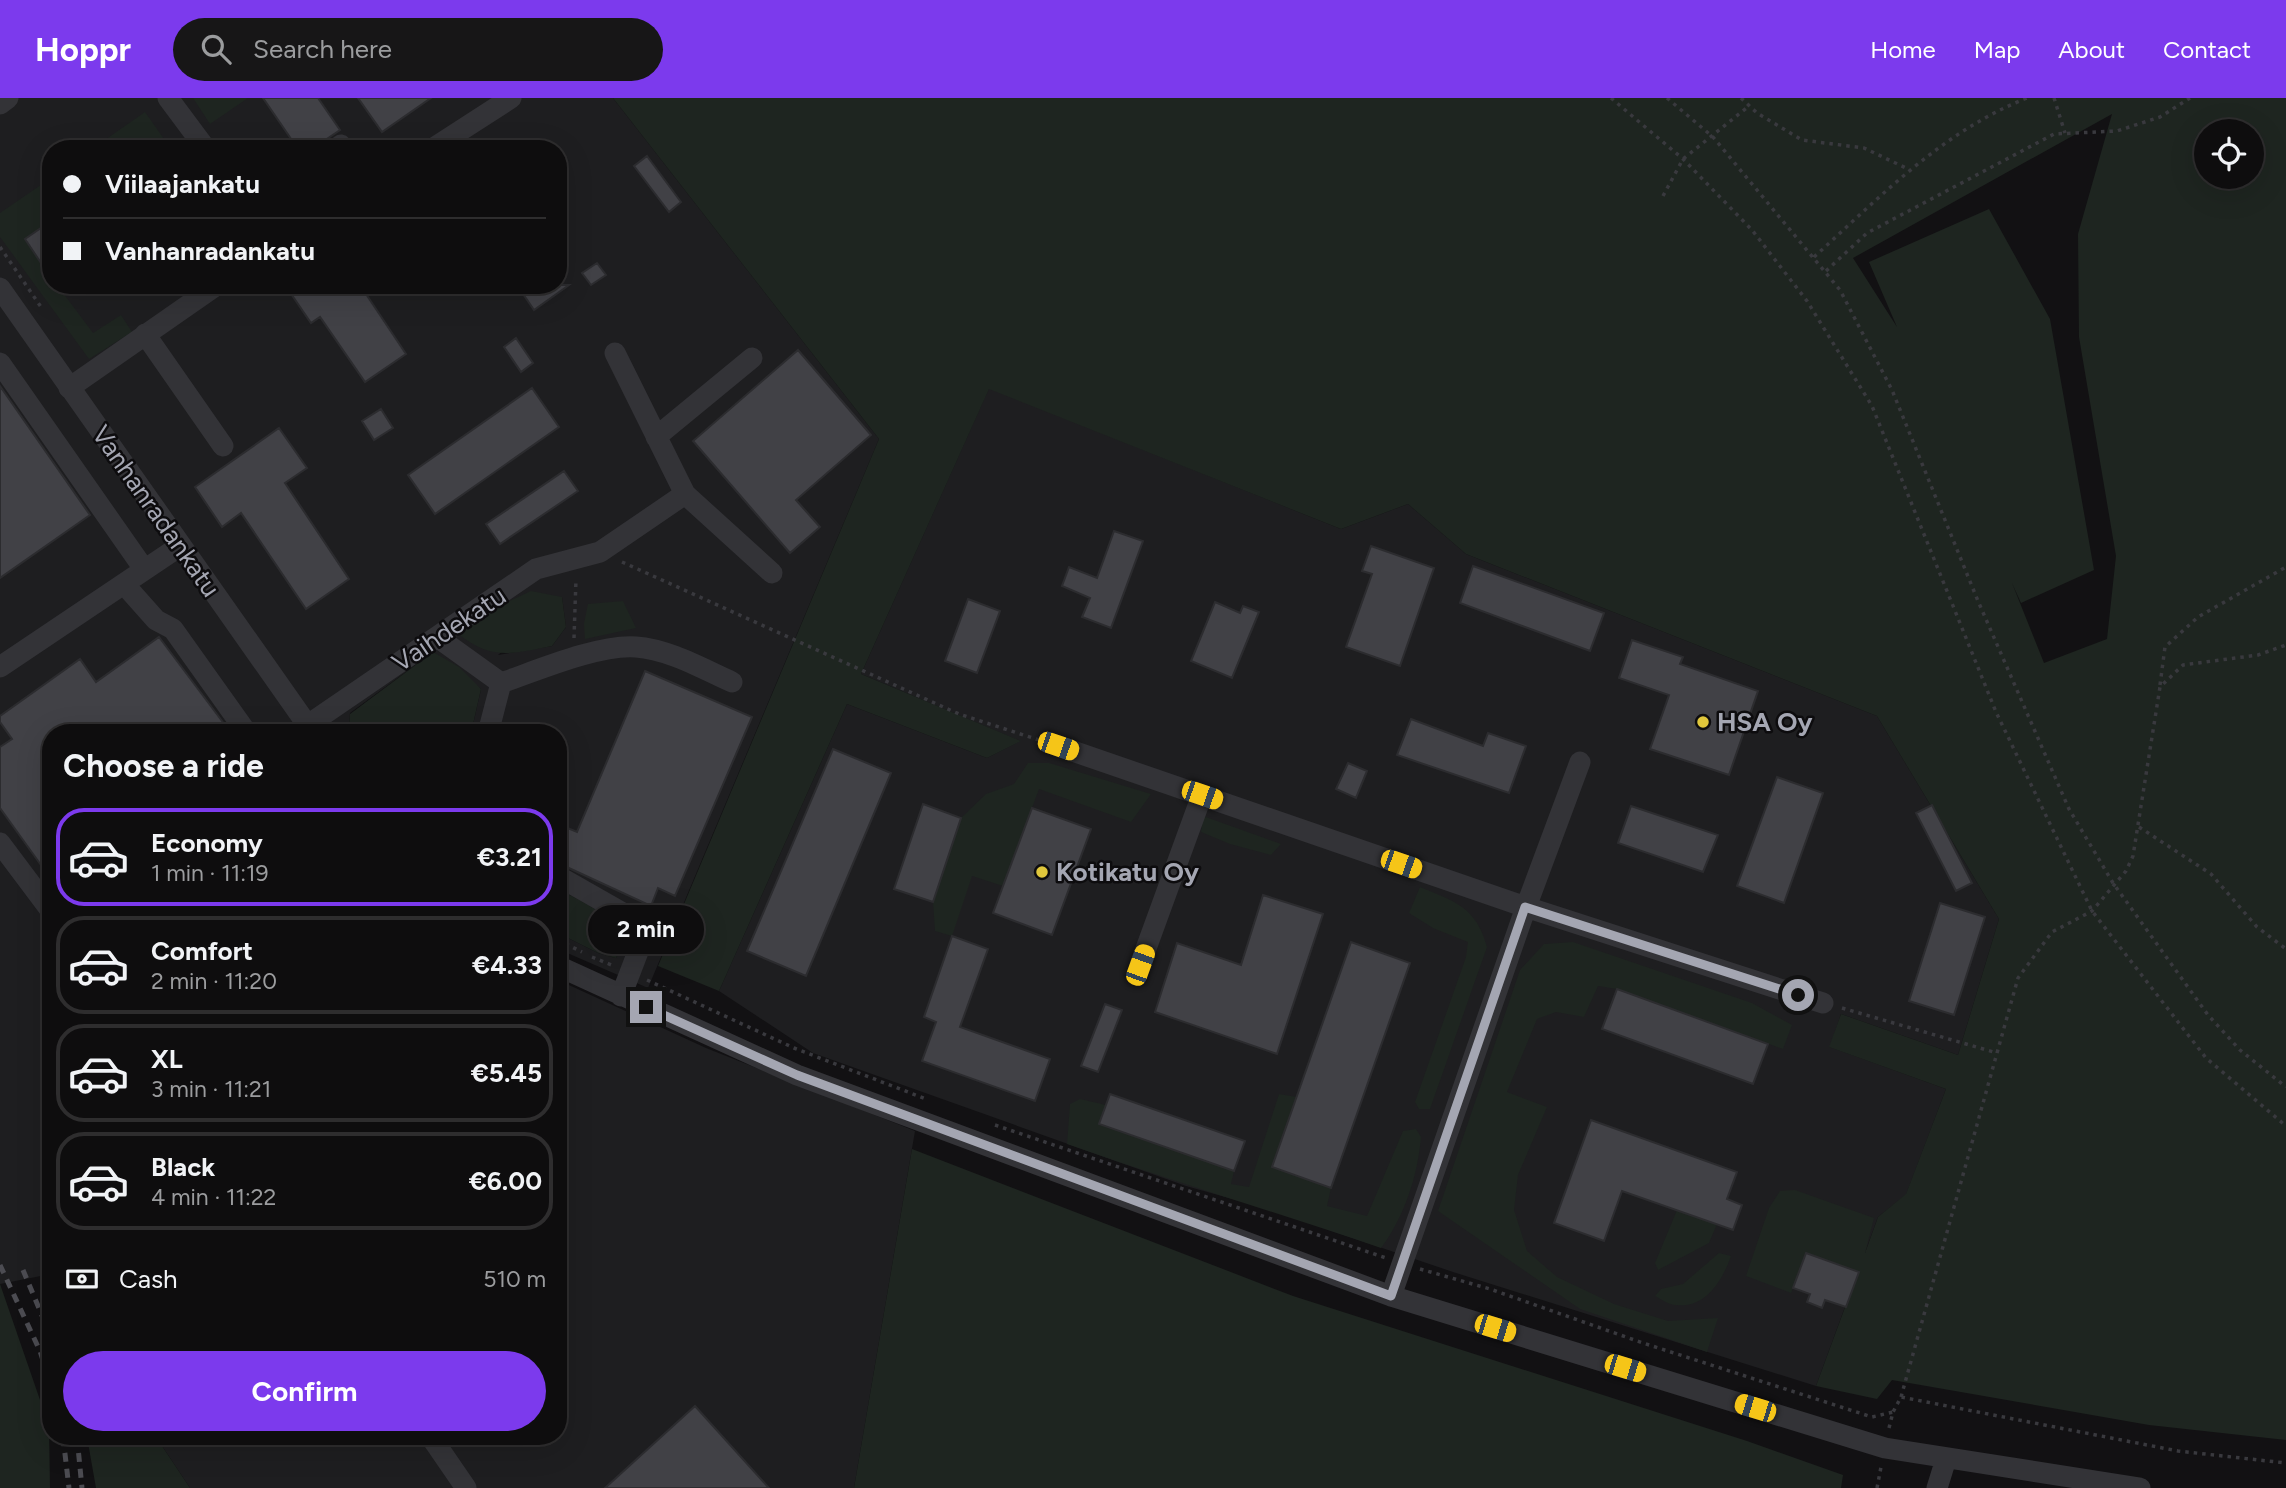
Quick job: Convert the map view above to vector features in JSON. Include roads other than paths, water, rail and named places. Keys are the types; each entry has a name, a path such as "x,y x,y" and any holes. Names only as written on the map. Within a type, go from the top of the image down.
{"street":[{"path":"0,104 8,98"},
{"path":"168,98 199,140"},
{"path":"446,140 511,98"},
{"name":"Vanhanradankatu","path":"0,288 306,724"},
{"path":"69,388 204,294"},
{"path":"145,334 223,446"},
{"path":"615,353 685,494 772,573"},
{"path":"656,437 752,358"},
{"path":"0,363 144,569"},
{"name":"Vaihdekatu","path":"317,724 536,569 600,552 685,494"},
{"path":"0,667 180,545"},
{"path":"124,583 156,620 173,629 241,724"},
{"path":"437,637 501,683"},
{"path":"501,683 573,657 635,647 675,658 732,682"},
{"path":"490,724 501,683"},
{"path":"1058,746 1525,907 1823,1003"},
{"path":"1391,1296 1525,907 1580,762"},
{"path":"1140,965 1202,795"},
{"path":"0,843 42,899"},
{"path":"567,881 637,921 641,944 621,996"},
{"path":"567,970 797,1075 1391,1296 1885,1448 1946,1460 2140,1488"},
{"path":"436,1445 466,1488"},
{"path":"1937,1488 1946,1460"}],"railway":[{"path":"0,1265 42,1357"},
{"path":"23,1270 42,1315"},
{"path":"64,1445 69,1488"},
{"path":"78,1445 82,1488"}],"place":[{"name":"HSA Oy","path":"1703,722"},
{"name":"Kotikatu Oy","path":"1042,872"}]}
